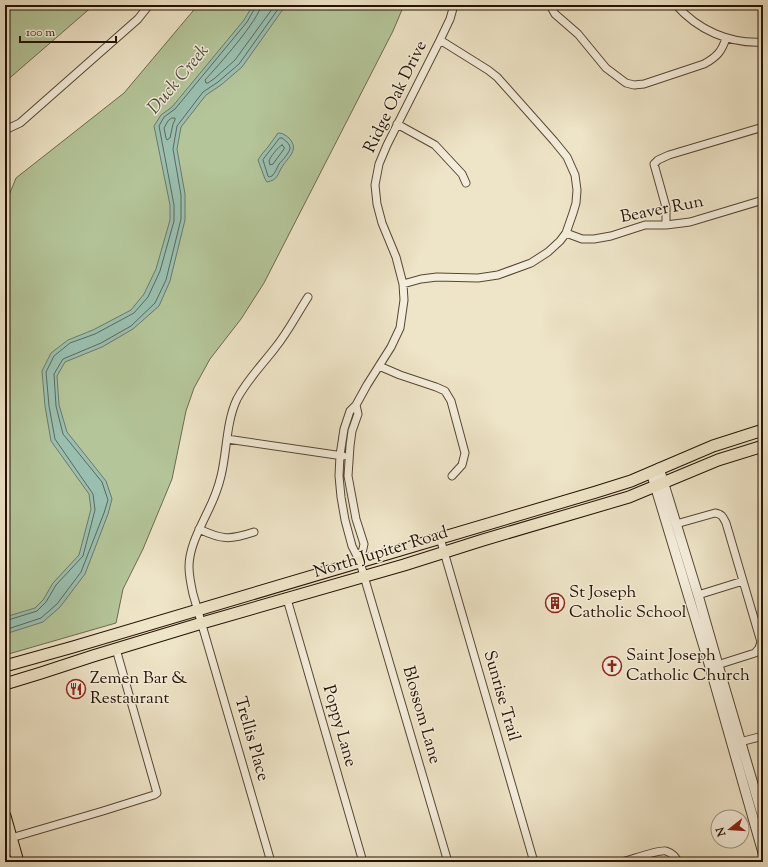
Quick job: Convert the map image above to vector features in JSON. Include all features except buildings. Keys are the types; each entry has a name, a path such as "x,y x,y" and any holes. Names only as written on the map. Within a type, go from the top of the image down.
{"main road":[{"name":"North Jupiter Road","path":"5,666 571,500 631,481 713,446 763,430"},
{"name":"North Jupiter Road","path":"5,684 202,623 634,496 718,460 763,446"},
{"path":"571,500 574,514"},
{"path":"498,521 502,535"},
{"path":"89,642 93,656"},
{"path":"5,816 18,862"}],"street":[{"path":"5,130 20,123 138,19 149,5"},
{"name":"Ridge Oak Drive","path":"360,562 352,546 341,497 339,476 340,455 344,429 350,411 356,405 391,347 400,328 404,300 403,284 396,257 376,204 375,185 379,164 397,124 450,19 454,5"},
{"path":"550,5 555,14 578,34 606,68 626,83 634,85 644,84 704,64 713,59 723,47 726,38"},
{"path":"676,5 695,23 706,30 726,38 763,42"},
{"path":"403,284 420,279 437,277 478,278 498,274 531,263 548,252 566,233 573,213 577,190 575,175 567,157 549,135 488,70 440,40"},
{"path":"397,124 435,145 462,174 466,183"},
{"path":"666,225 666,207 654,164 658,160 669,155 763,127"},
{"name":"Beaver Run","path":"566,233 582,239 594,239 611,236 645,225 666,225 690,222 763,200"},
{"name":"Trellis Place","path":"271,862 193,594 189,566 192,546 215,496 221,477 227,439 233,411 237,401 250,379 276,348 287,332 308,297"},
{"path":"379,366 445,391 451,401 465,454 462,465 452,476"},
{"name":"Ridge Oak Drive","path":"356,405 358,414 352,431 348,476 356,519 364,544 360,562"},
{"path":"227,439 349,457"},
{"path":"655,470 676,524 698,595 714,666"},
{"path":"660,485 667,526 714,666 736,743 763,853"},
{"path":"676,524 715,514 720,514 723,517 726,522 760,642 760,648 755,653 714,666"},
{"path":"199,528 217,537 225,538 237,537 254,532"},
{"name":"Sunrise Trail","path":"440,538 534,862"},
{"name":"Blossom Lane","path":"360,562 448,862"},
{"path":"698,595 743,581"},
{"name":"Poppy Lane","path":"287,599 362,862"},
{"path":"11,838 104,811 154,795 157,792 116,649"},
{"path":"736,743 763,736"},
{"path":"736,743 763,818"},
{"path":"622,862 665,851 672,854 678,862"}],"shaded area":[{"path":"5,5 94,5 5,82"},
{"path":"198,5 404,5 393,31 264,283 241,319 210,359 194,388 186,411 172,479 143,549 123,589 116,623 5,655 5,205 16,178 124,93"}],"water":[{"path":"253,5 286,5 242,67 221,85 206,95 181,127 177,149 185,194 185,220 170,281 159,306 133,329 102,347 65,362 57,376 59,405 67,432 106,481 112,499 108,514 85,574 60,607 43,622 5,634 5,617 35,608 43,600 53,583 79,555 91,509 89,494 51,441 45,406 42,371 51,353 68,340 93,330 131,310 144,294 156,269 170,220 170,205 154,126 161,115 172,107 244,20"},
{"path":"278,133 289,138 292,142 293,150 277,177 267,182 258,160"}],"place":[{"name":"St Joseph Catholic School","path":"555,603"},
{"name":"Saint Joseph Catholic Church","path":"612,666"},
{"name":"Zemen Bar & Restaurant","path":"76,689"}],"water label":[{"name":"Duck Creek","path":"179,80"}]}
